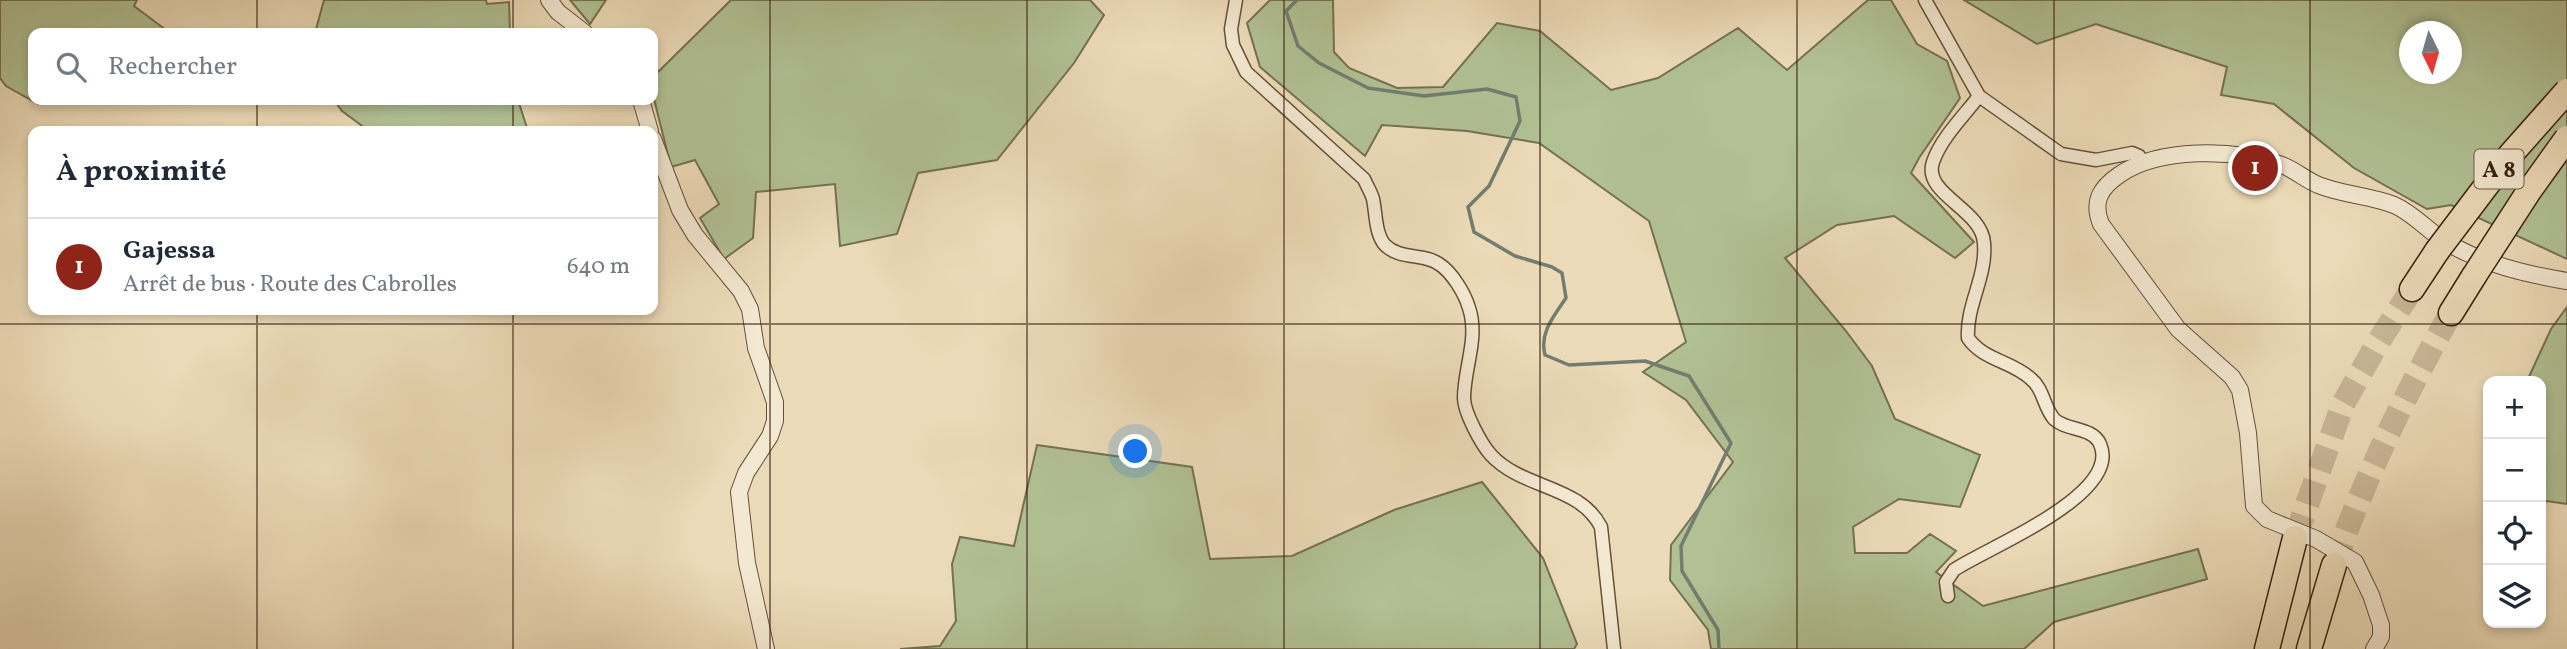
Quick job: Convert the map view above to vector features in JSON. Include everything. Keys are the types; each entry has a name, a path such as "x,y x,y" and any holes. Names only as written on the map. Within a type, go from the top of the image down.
{"highway":[{"name":"A 8","path":"2412,289 2437,251 2505,161 2567,91"},
{"name":"A 8","path":"2451,313 2529,191 2567,138"},
{"path":"2267,649 2295,538"},
{"path":"2309,649 2334,565"}],"street":[{"path":"549,0 558,12 579,28"},
{"path":"1236,0 1231,29 1233,45 1246,72 1364,179 1372,195 1381,240 1387,247 1401,254 1440,264 1458,285 1469,309 1473,347 1464,399 1470,420 1491,455 1519,476 1579,501 1594,513 1601,527 1614,649"},
{"path":"1925,0 1979,96 2061,154 2077,159 2096,160 2133,153 2139,156 2143,163"},
{"path":"1948,596 1946,582 1954,570 2070,504 2099,467 2102,454 2101,444 2094,436 2056,422 2047,409 2041,390 2025,373 1979,351 1968,338 1969,312 1981,278 1984,243 1981,229 1975,220 1935,184 1931,171 1933,161 1979,96"},
{"path":"642,105 649,126"},
{"path":"658,152 680,209 695,235 741,291 750,309 756,348 775,402 775,421 770,436 746,472 739,492 747,563 766,649"},
{"path":"2374,649 2381,637 2381,625 2358,566 2348,557 2316,539 2267,519 2254,506 2248,433 2240,390 2232,377 2178,329 2101,224 2096,212 2100,192 2127,169 2169,156 2222,155 2277,163 2291,168 2320,186 2395,206 2448,243 2490,262 2516,271 2567,281"}],"green space":[{"path":"0,0 137,0 134,6 163,28 28,28 28,98 6,86 0,78"},
{"path":"324,0 486,0 487,4 509,2 510,28 316,28"},
{"path":"570,0 606,0 590,24"},
{"path":"731,0 1090,0 1104,15 1074,63 997,160 918,173 897,234 840,246 835,184 756,192 753,238 724,259 700,218 719,204 695,160 671,167 656,105 658,105 658,72"},
{"path":"1270,0 1333,0 1334,52 1349,68 1397,88 1443,87 1497,23 1540,31 1611,90 1658,78 1738,28 1787,70 1868,0 1891,0 1917,44 1947,61 1960,98 1911,173 1974,242 1955,258 1894,216 1837,225 1785,258 1872,366 1895,419 1980,455 1960,507 1899,499 1853,527 1855,553 1907,553 1930,534 1956,551 1936,572 1983,606 2198,549 2207,579 2054,622 2024,649 1711,649 1708,630 1670,580 1671,545 1733,462 1686,400 1643,372 1686,342 1649,221 1539,143 1467,131 1382,125 1365,156 1260,67 1247,23"},
{"path":"1964,0 2567,0 2567,259 2451,205 2427,209 2354,168 2274,104 2221,95 2227,67 2096,24 2037,44"},
{"path":"338,105 520,105 526,126 362,126"},
{"path":"2567,307 2567,504 2546,502 2546,376 2529,376 2551,329"},
{"path":"1037,445 1192,467 1210,559 1292,556 1394,510 1482,482 1543,558 1577,644 1574,649 900,649 940,646 956,621 952,564 960,537 1014,546"}],"waterway":[{"path":"1297,0 1286,11 1298,46 1319,63 1368,88 1424,96 1487,89 1516,97 1520,121 1489,186 1468,207 1474,232 1515,256 1552,267 1562,273 1566,298 1546,332 1545,355 1569,365 1645,361 1689,376 1731,443 1681,546 1682,571 1718,630 1719,649"}],"tunnel":[{"path":"2295,538 2343,404 2412,289"},
{"path":"2334,565 2387,436 2451,313"}],"place":[{"name":"Gajessa","path":"2255,168"}]}
